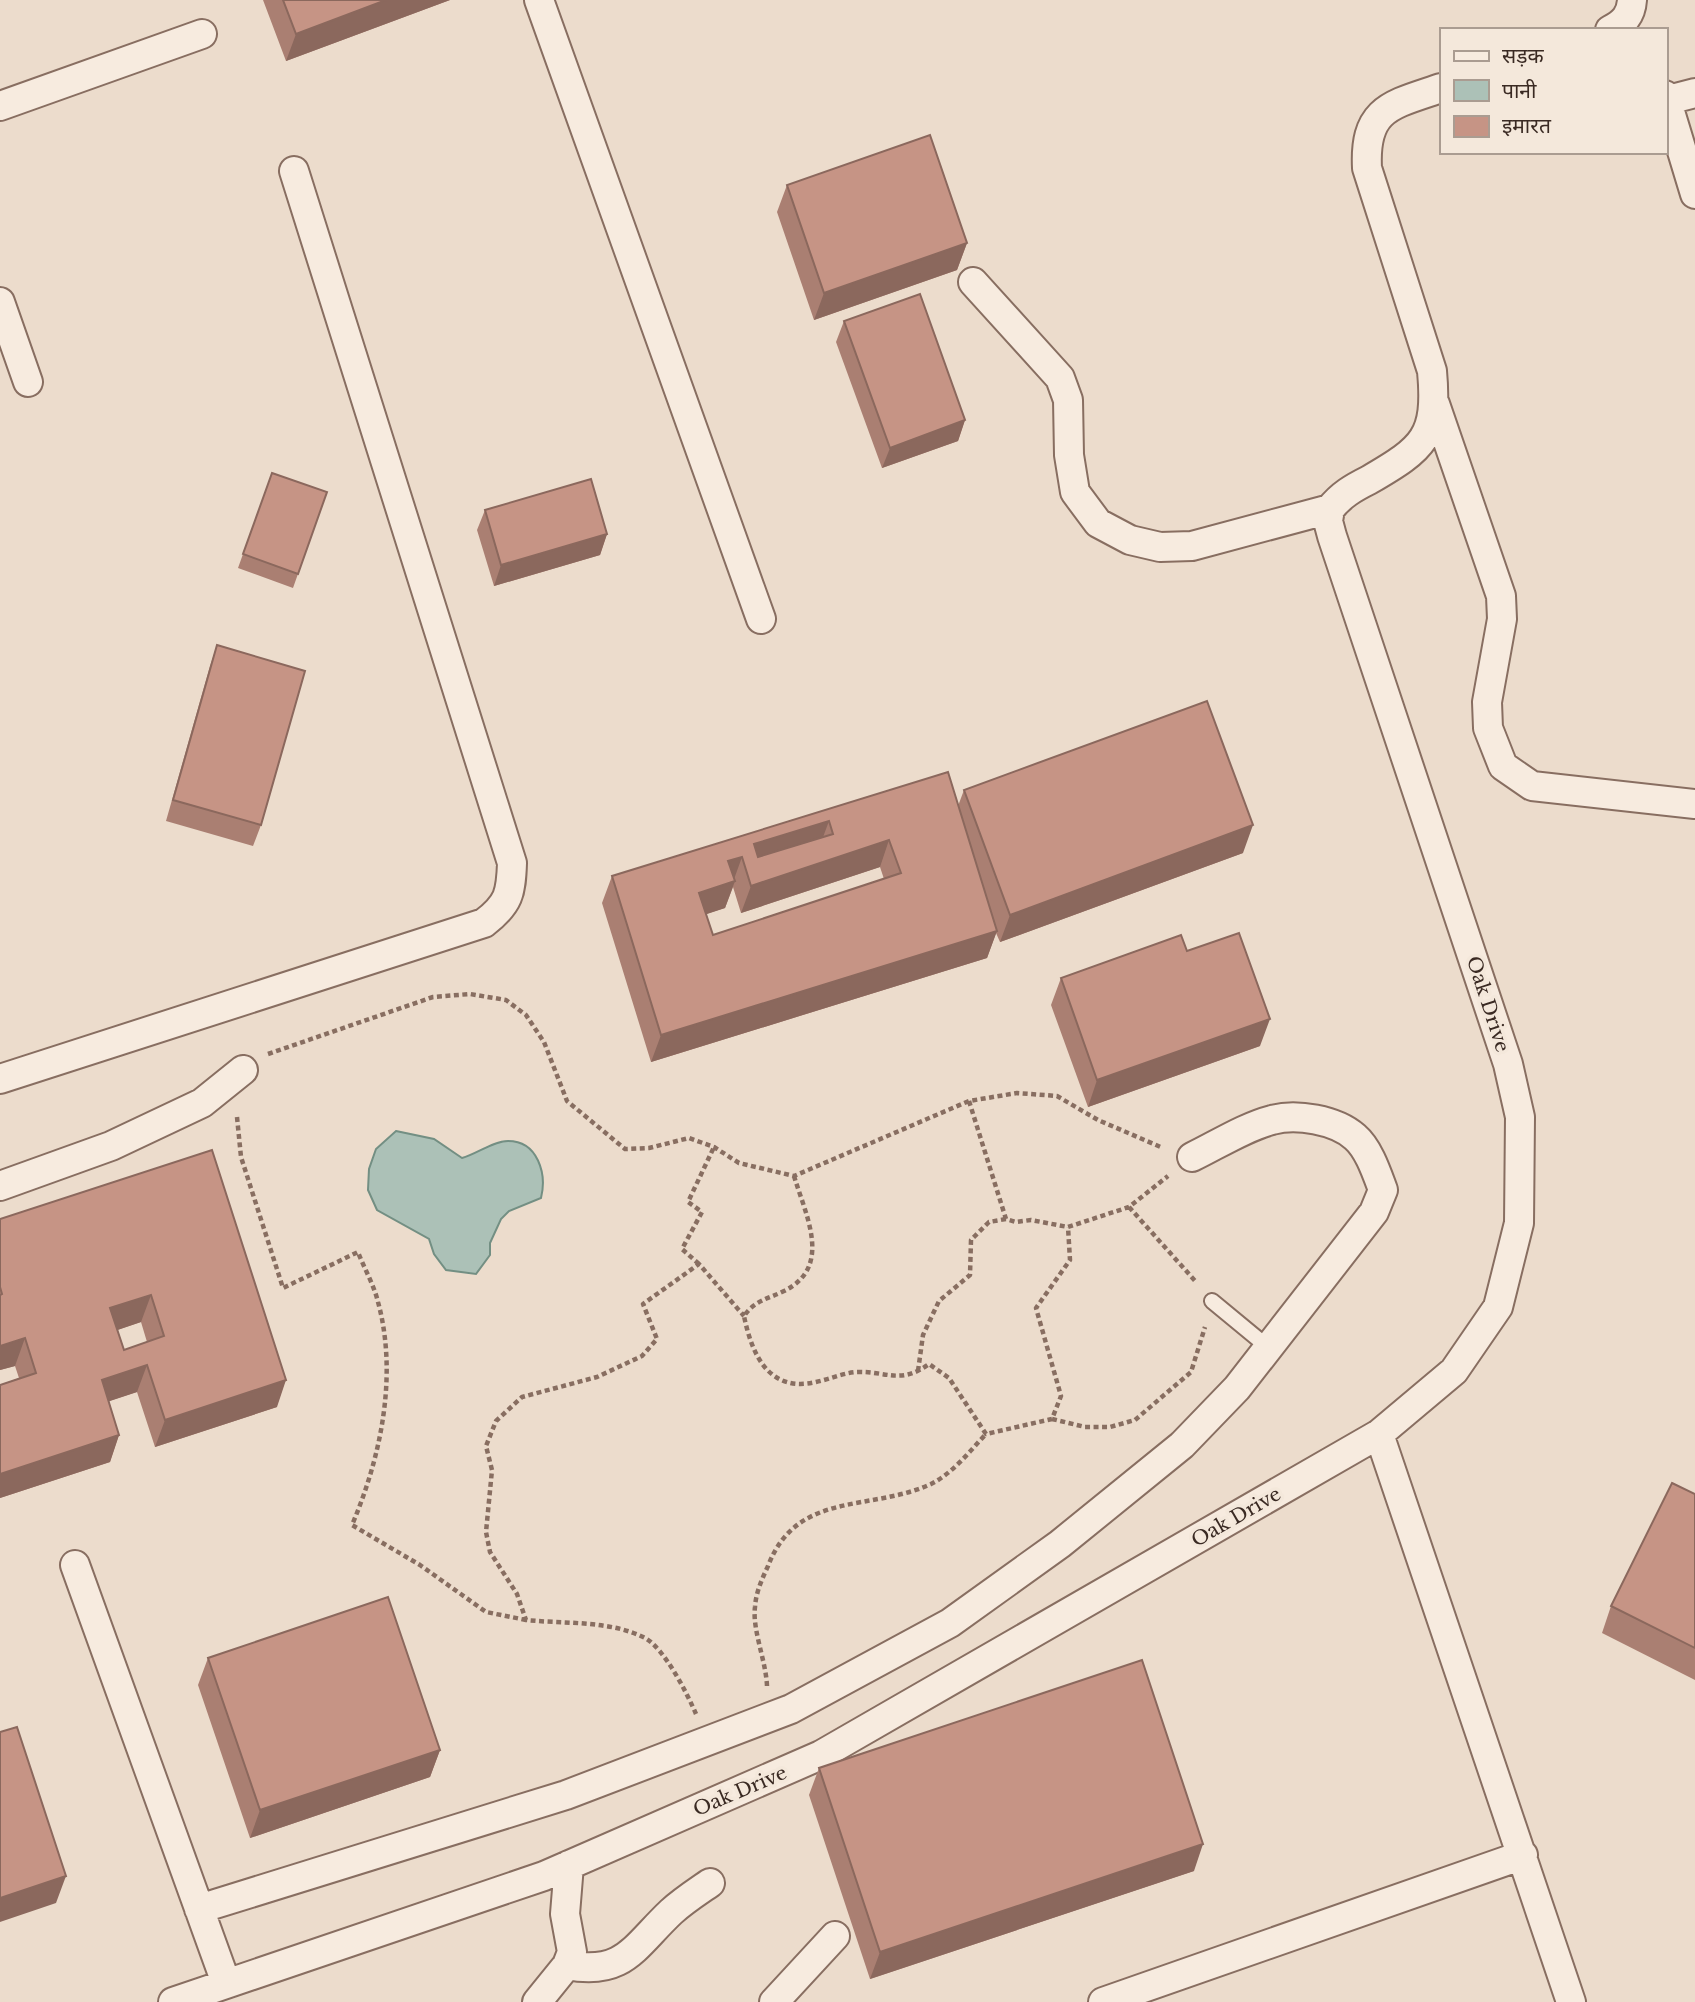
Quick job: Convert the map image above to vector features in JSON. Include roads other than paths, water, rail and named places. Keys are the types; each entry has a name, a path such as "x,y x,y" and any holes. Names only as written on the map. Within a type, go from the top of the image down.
{"street":[{"path":"539,0 761,619"},
{"path":"0,106 202,34"},
{"path":"1440,88 1401,102 1382,113 1370,127 1366,148 1367,169 1432,371 1435,404 1500,588 1502,619 1488,702 1488,728 1503,766 1532,786 1695,804"},
{"path":"1667,97 1695,93"},
{"path":"1667,100 1695,194"},
{"path":"0,1079 484,923 502,909 511,890 512,863 294,171"},
{"path":"973,282 1060,378 1068,400 1069,455 1075,492 1098,523 1130,540 1160,547 1192,546 1330,509 1340,496 1411,453 1428,434 1435,404"},
{"path":"0,302 28,382"},
{"name":"Oak Drive","path":"173,2002 569,1865 821,1755 1379,1434 1454,1371 1498,1307 1519,1223 1520,1117 1508,1064 1332,536 1328,521 1330,509"},
{"path":"0,1186 111,1146 202,1103 243,1070"},
{"path":"200,1909 566,1795 791,1709 950,1623 1060,1544 1182,1445 1237,1388 1374,1212 1382,1191 1375,1169 1356,1137 1326,1123 1301,1117 1272,1120 1192,1157"},
{"path":"1379,1434 1571,2002"},
{"path":"75,1566 226,1983"},
{"path":"1103,2002 1523,1855"},
{"path":"537,2002 567,1965 572,1952 565,1914 569,1865"},
{"path":"567,1965 587,1969 617,1964 672,1911 710,1882"},
{"path":"774,2002 835,1936"}],"lane":[{"path":"1212,1301 1269,1348"}],"water":[{"path":"396,1131 434,1139 462,1158 497,1143 518,1142 527,1147 538,1160 543,1179 541,1198 509,1211 501,1219 490,1243 490,1255 476,1274 446,1270 434,1254 429,1239 377,1210 368,1190 369,1169 376,1149"}]}
